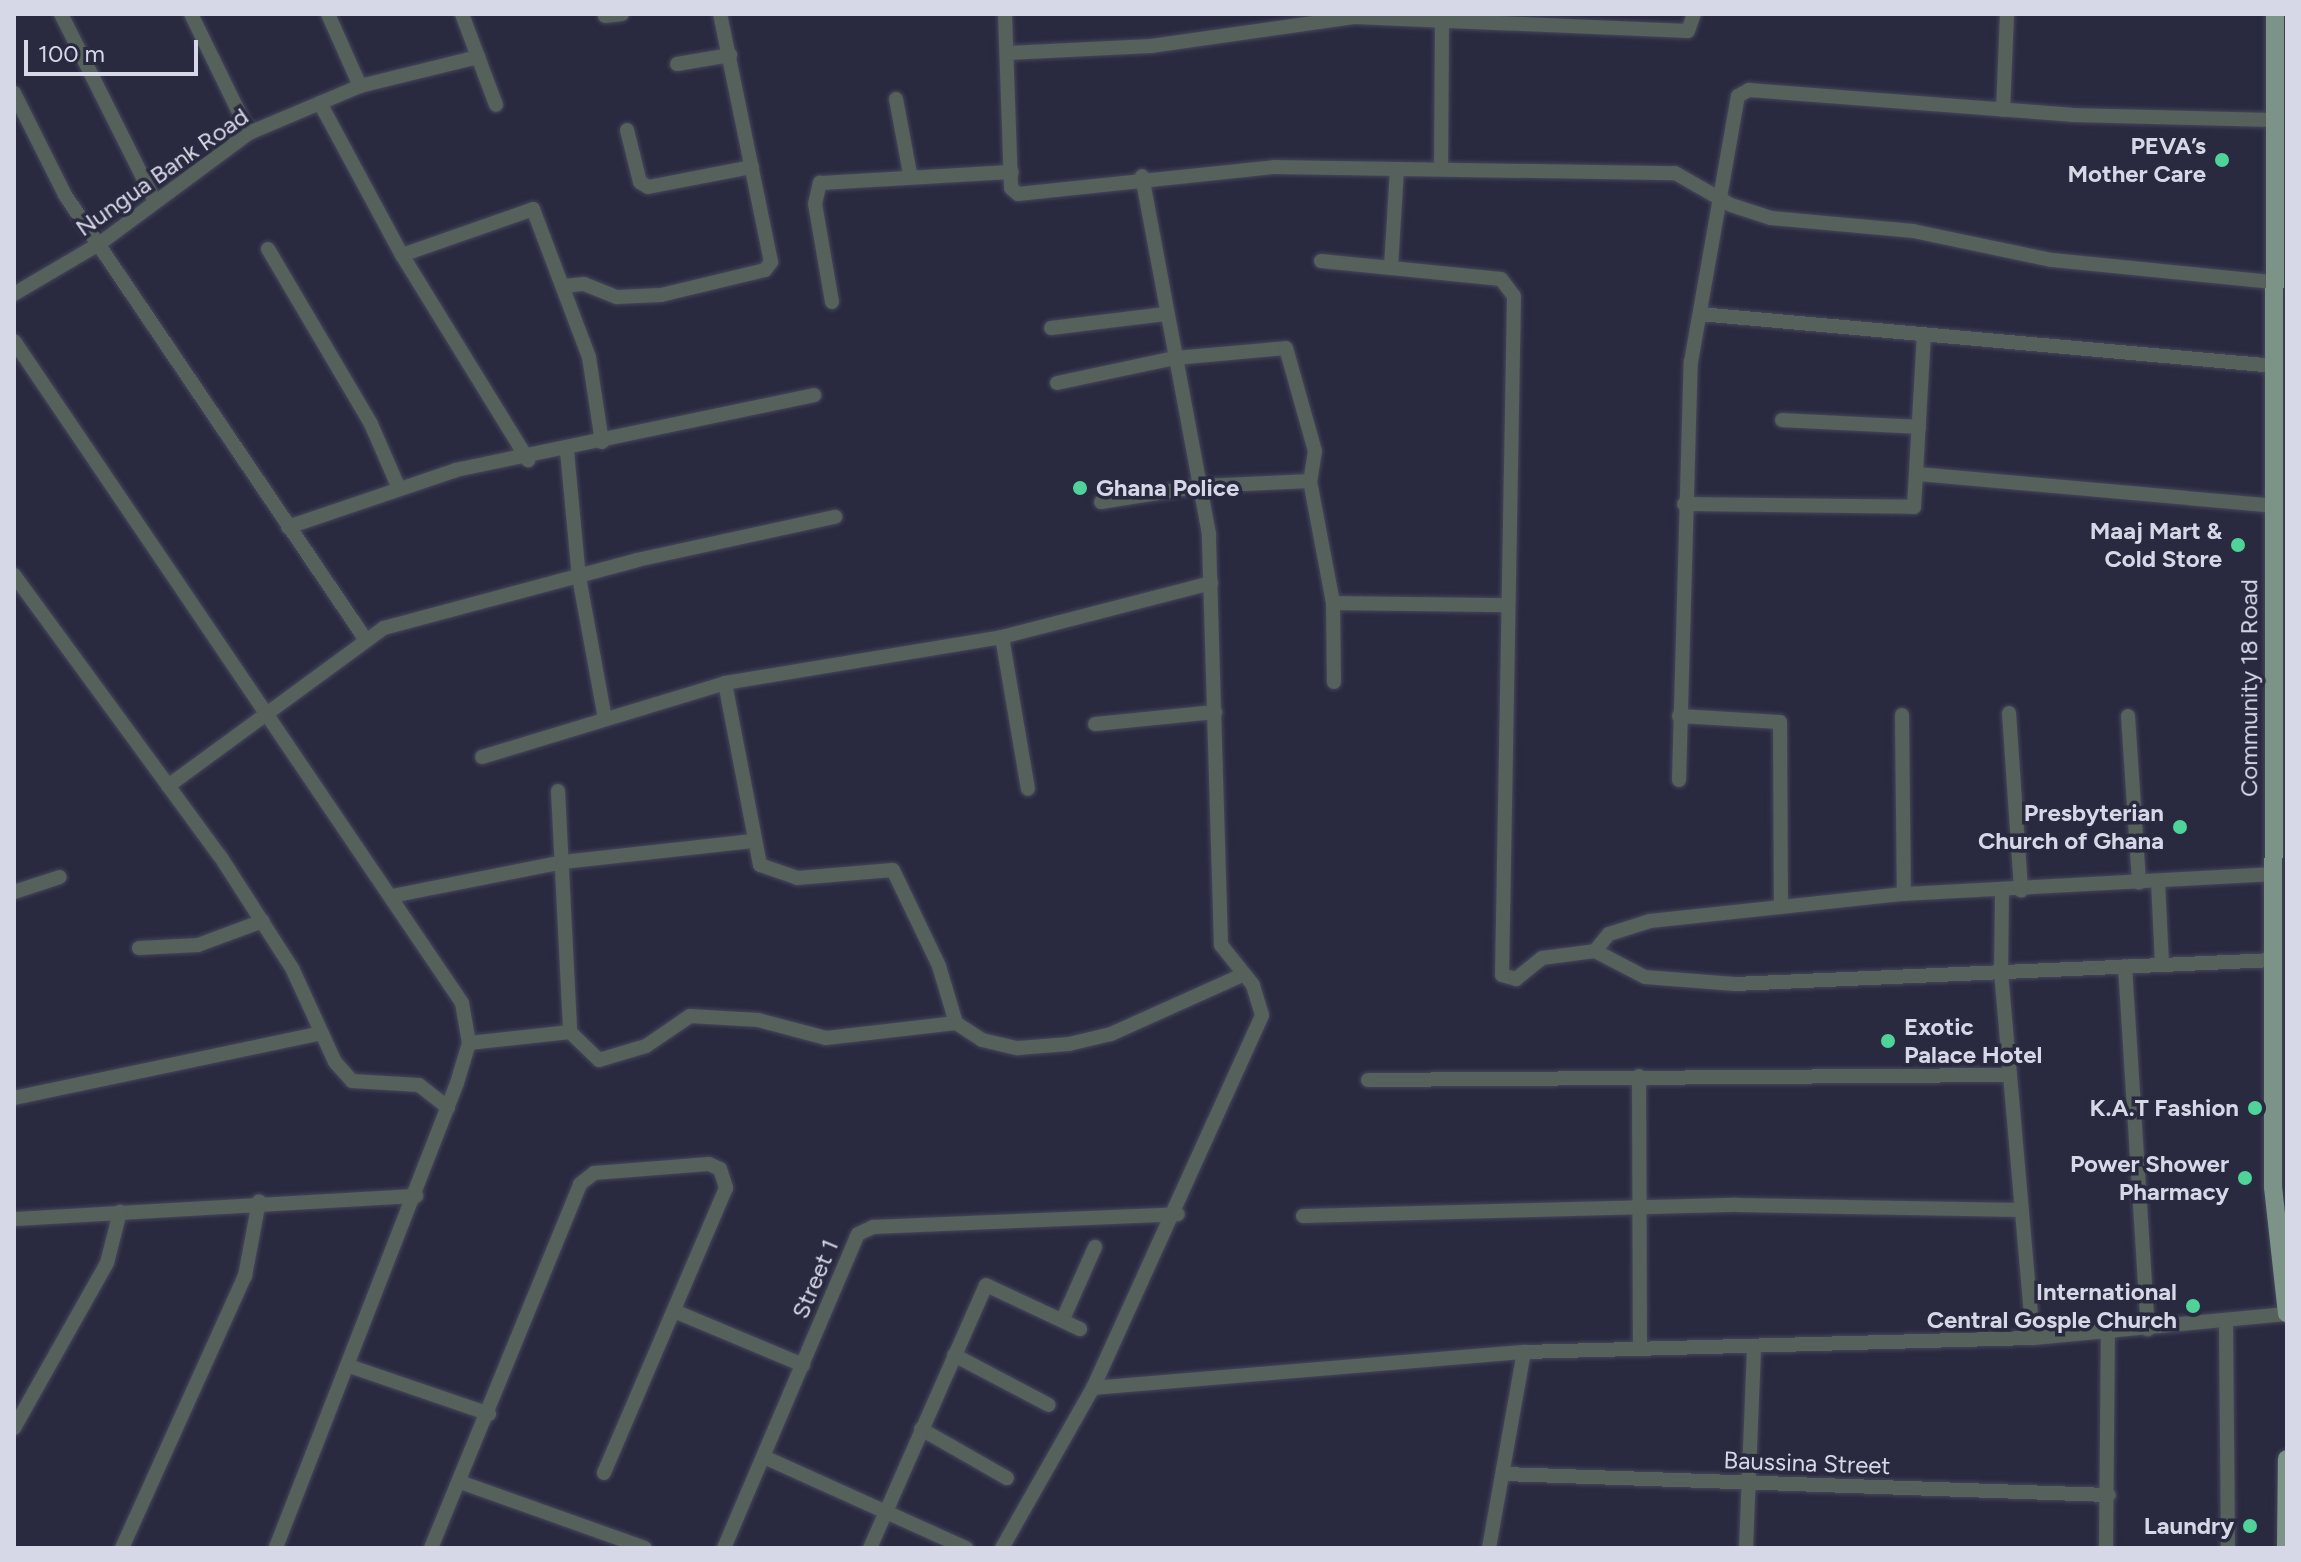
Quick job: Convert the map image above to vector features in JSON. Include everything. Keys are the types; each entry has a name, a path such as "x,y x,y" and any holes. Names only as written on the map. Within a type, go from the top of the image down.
{"main road":[{"name":"Community 18 Road","path":"2275,14 2275,120 2281,247 2274,282 2279,514 2272,874 2280,914 2273,960 2287,1306"},
{"path":"2286,1548 2287,1459"}],"street":[{"path":"61,14 154,200"},
{"path":"191,14 249,133"},
{"path":"328,14 360,86"},
{"path":"462,14 496,105"},
{"path":"605,16 622,14"},
{"path":"564,286 584,284 617,297 661,295 765,270 771,262 720,14"},
{"path":"1005,14 1012,172 1018,194 1142,176 1397,169 1675,173 1722,201 1771,218 1913,231 2052,260 2274,282"},
{"path":"1008,53 1151,46 1354,17 1506,20 1688,31 1694,14"},
{"path":"2003,110 2007,14"},
{"path":"1441,169 1442,20"},
{"path":"677,64 730,55"},
{"name":"Nungua Bank Road","path":"14,294 99,244 154,200 249,133 360,86 478,57"},
{"path":"1679,780 1684,504 1700,314 1738,96 1749,90 2003,110 2275,120"},
{"path":"14,93 99,244 366,640"},
{"path":"896,99 910,174"},
{"path":"320,103 402,255 528,460"},
{"path":"627,130 640,182 648,187 752,167"},
{"path":"1391,267 1397,169"},
{"path":"832,302 816,188 910,174 1012,172"},
{"path":"1002,1548 1093,1388 1178,1214 1262,1015 1242,975 1221,945 1211,583 1202,486 1165,314 1142,176"},
{"path":"402,255 533,209 589,357 602,442"},
{"path":"268,249 371,424 398,486"},
{"path":"1321,261 1391,267 1510,285 1498,962 1502,975 1516,979 1542,958 1595,951 1627,925 1904,894 2002,893 2272,874"},
{"path":"1051,328 1165,314"},
{"path":"1700,314 2275,366"},
{"path":"1684,504 1908,510 1918,474 1924,335"},
{"path":"14,341 462,1003 469,1043 448,1108 352,1367 276,1548"},
{"path":"1057,383 1175,358 1286,348 1312,430 1310,481 1333,603 1334,682"},
{"path":"288,527 398,486 814,395"},
{"path":"1782,420 1919,427"},
{"path":"567,451 579,577 605,718"},
{"path":"1918,474 2279,514"},
{"path":"1101,502 1202,486 1310,481"},
{"path":"168,786 267,716 366,640 426,616 835,517"},
{"path":"482,757 725,683 1002,637 1211,583"},
{"path":"16,584 168,786 263,921 317,1016 319,1034 352,1081 419,1085 448,1108"},
{"path":"1333,603 1505,605"},
{"path":"1002,637 1028,789"},
{"path":"725,683 753,841 769,873 893,870 939,966 956,1023"},
{"path":"1095,724 1215,712"},
{"path":"2009,713 2021,891"},
{"path":"1902,715 1904,894"},
{"path":"1679,716 1780,722 1781,906"},
{"path":"2128,716 2139,883"},
{"path":"558,791 570,1032 599,1060 646,1046 690,1016 758,1020 826,1038 956,1023 982,1040 1018,1048 1069,1044 1124,1029 1242,975"},
{"path":"392,896 563,862 753,841"},
{"path":"14,892 60,877"},
{"path":"2158,882 2162,963"},
{"path":"2002,893 2001,972 2033,1338"},
{"path":"139,948 198,945 263,921"},
{"path":"1595,951 1645,977 1684,983 2273,960"},
{"path":"2125,966 2148,1329"},
{"path":"469,1043 570,1032"},
{"path":"14,1098 319,1034"},
{"path":"1368,1080 2009,1075"},
{"path":"1639,1076 1637,1208 1640,1348"},
{"path":"431,1548 588,1176 709,1164 724,1174 726,1188 604,1473"},
{"path":"14,1219 259,1201 416,1196"},
{"path":"122,1548 245,1276 259,1201"},
{"path":"1303,1216 1637,1208 2021,1210"},
{"path":"14,1428 107,1263 120,1212"},
{"name":"Street 1","path":"724,1548 865,1230 1178,1214"},
{"path":"1063,1319 1095,1247"},
{"path":"870,1548 986,1285 1080,1329"},
{"path":"1093,1388 1524,1352 2033,1338 2226,1322 2287,1306"},
{"path":"674,1311 803,1365"},
{"path":"2226,1322 2228,1548"},
{"path":"2106,1548 2109,1495 2108,1332"},
{"path":"1746,1548 1752,1483 1754,1346"},
{"path":"1489,1548 1524,1352"},
{"path":"954,1355 1049,1405"},
{"path":"352,1367 489,1414"},
{"path":"921,1429 1007,1478"},
{"path":"764,1457 888,1507 966,1548"},
{"name":"Baussina Street","path":"1504,1474 2109,1495"},
{"path":"460,1482 645,1548"}],"place":[{"name":"PEVA’s Mother Care","path":"2222,160"},
{"name":"Ghana Police","path":"1080,488"},
{"name":"Maaj Mart & Cold Store","path":"2238,545"},
{"name":"Presbyterian Church of Ghana","path":"2180,827"},
{"name":"Exotic Palace Hotel","path":"1888,1041"},
{"name":"K.A.T Fashion","path":"2255,1108"},
{"name":"Power Shower Pharmacy","path":"2245,1178"},
{"name":"International Central Gosple Church","path":"2193,1306"},
{"name":"Laundry","path":"2250,1526"}]}
